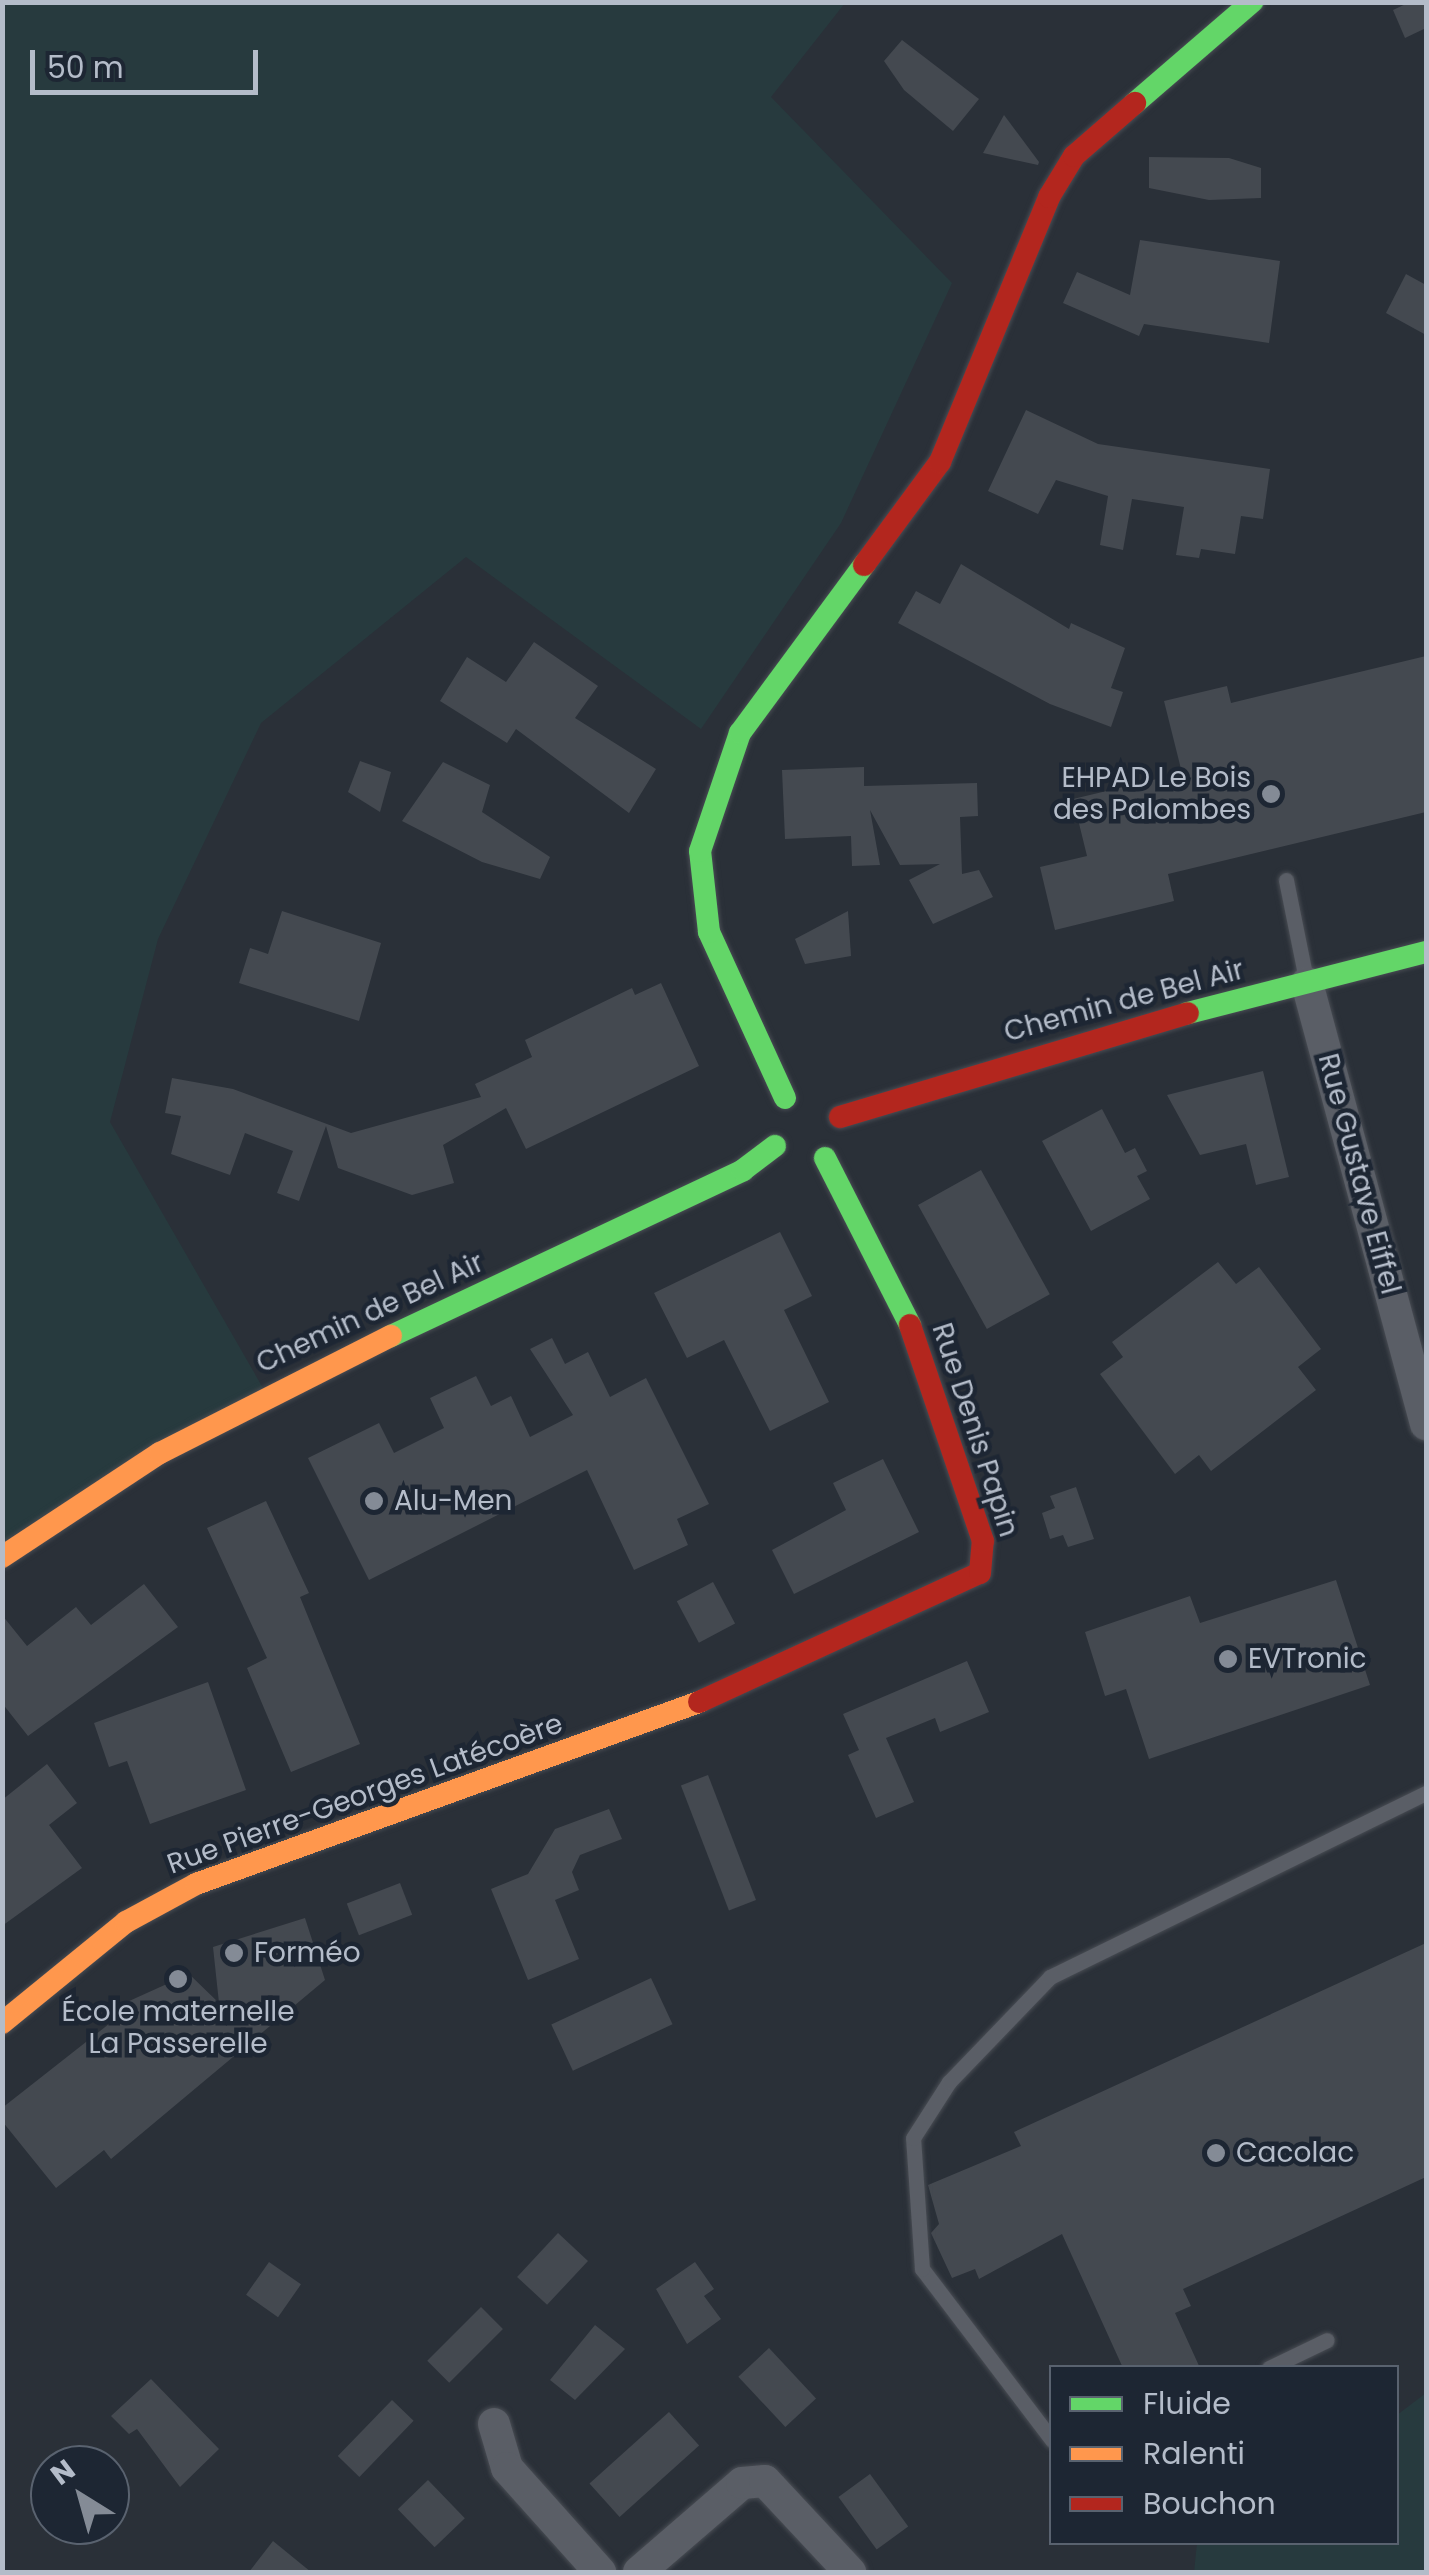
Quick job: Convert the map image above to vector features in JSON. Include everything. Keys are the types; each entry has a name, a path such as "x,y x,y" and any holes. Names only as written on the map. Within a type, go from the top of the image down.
{"street":[{"path":"814,1101 772,1115 798,1157 839,1140 708,932 700,852 719,778 740,733 940,462 1049,197 1074,156 1252,2"},
{"name":"Chemin de Bel Air","path":"814,1101 1426,952"},
{"name":"Rue Gustave Eiffel","path":"1307,983 1426,1424"},
{"name":"Chemin de Bel Air","path":"2,1557 267,1395 743,1170 798,1157"},
{"name":"Rue Denis Papin","path":"608,1736 968,1583 986,1560 910,1324 798,1157"},
{"name":"Rue Pierre-Georges Latécoère","path":"2,2023 126,1922 196,1884 608,1736"},
{"path":"494,2424 507,2468 600,2572"},
{"path":"639,2572 742,2483 765,2482 850,2572"}],"lane":[{"path":"1286,880 1307,983"},
{"path":"1049,2436 922,2269 913,2138 949,2082 1050,1977 1426,1793"},
{"path":"1275,2365 1327,2340"}],"green space":[{"path":"3,3 845,3 771,97 952,283 841,523 701,729 466,557 261,723 158,939 110,1122 267,1395 3,1557"},
{"path":"1426,2393 1426,2572 1194,2572 1197,2545 1399,2545 1399,2413"}],"building":[{"path":"1410,2 1426,2 1426,28 1405,38 1393,10"},
{"path":"902,40 979,99 953,131 904,90 884,61"},
{"path":"1004,115 1039,162 1038,165 983,153"},
{"path":"1149,157 1229,158 1261,168 1261,198 1209,200 1149,188"},
{"path":"1140,240 1280,261 1269,343 1144,324 1139,336 1063,303 1077,272 1130,295"},
{"path":"1406,274 1426,285 1426,335 1386,313"},
{"path":"1026,410 1098,444 1270,469 1263,519 1241,516 1235,554 1201,549 1199,558 1176,555 1184,507 1132,499 1123,550 1100,545 1108,496 1056,480 1038,514 988,491"},
{"path":"961,564 1069,629 1071,623 1125,648 1111,688 1123,692 1111,727 1050,704 898,623 916,591 940,604"},
{"path":"534,642 598,686 575,718 656,769 629,813 516,729 507,743 440,701 467,657 506,682"},
{"name":"EHPAD Le Bois des Palombes","path":"1426,656 1426,812 1168,874 1174,901 1055,930 1040,867 1087,856 1073,799 1182,773 1164,701 1227,686 1231,703"},
{"path":"360,761 391,772 380,812 348,792"},
{"path":"443,762 490,785 482,812 550,857 540,879 482,862 402,821"},
{"path":"864,767 864,786 977,783 978,816 960,817 962,874 979,870 993,897 933,924 909,880 940,864 900,865 870,810 880,865 852,866 851,836 785,839 782,770"},
{"path":"282,911 381,943 359,1021 239,983 250,948 268,954"},
{"path":"848,911 851,956 805,964 795,939"},
{"path":"661,983 699,1066 526,1149 506,1108 443,1145 454,1183 412,1195 338,1168 326,1126 299,1201 277,1193 293,1151 245,1133 230,1175 171,1154 181,1116 165,1113 172,1078 233,1089 351,1133 481,1097 475,1084 532,1057 525,1040 632,988 635,995"},
{"path":"1263,1071 1289,1177 1256,1185 1246,1144 1200,1155 1167,1095"},
{"path":"1102,1109 1125,1153 1135,1148 1147,1171 1137,1176 1150,1199 1091,1231 1042,1141"},
{"path":"981,1170 1050,1294 987,1329 918,1205"},
{"path":"780,1232 812,1296 784,1310 829,1402 770,1431 724,1340 687,1358 654,1293"},
{"path":"1218,1262 1236,1284 1259,1267 1321,1349 1298,1367 1316,1390 1211,1471 1199,1455 1175,1474 1100,1374 1123,1357 1112,1342"},
{"path":"552,1338 565,1364 588,1352 610,1397 646,1378 709,1504 677,1519 688,1545 634,1570 587,1470 369,1580 308,1458 379,1423 394,1453 444,1428 430,1398 476,1376 491,1406 511,1396 530,1437 573,1415 530,1349"},
{"path":"883,1459 919,1532 794,1594 772,1550 846,1510 833,1483"},
{"path":"1076,1487 1094,1539 1068,1547 1063,1535 1050,1539 1042,1513 1055,1508 1050,1496"},
{"path":"266,1501 309,1593 300,1597 360,1744 291,1772 247,1668 267,1658 207,1528"},
{"name":"EVTronic","path":"1336,1580 1370,1685 1149,1759 1126,1689 1105,1696 1085,1632 1190,1596 1200,1623"},
{"path":"713,1582 735,1623 699,1643 677,1601"},
{"path":"144,1584 178,1627 28,1736 2,1703 2,1615 27,1646 76,1607 91,1625"},
{"path":"967,1661 989,1712 940,1732 935,1718 886,1738 914,1802 876,1818 848,1755 859,1750 843,1714"},
{"path":"208,1682 246,1790 150,1824 127,1761 109,1767 94,1723"},
{"path":"47,1764 77,1803 49,1825 82,1868 2,1926 2,1800"},
{"path":"708,1775 756,1900 729,1910 681,1785"},
{"path":"609,1809 622,1839 580,1855 572,1872 579,1890 555,1900 579,1959 528,1980 491,1889 528,1874 555,1829"},
{"path":"400,1883 412,1915 359,1935 347,1903"},
{"path":"305,1918 325,1980 111,2159 104,2150 56,2188 2,2121 2,2108 114,2020 107,2011 189,1974 219,2003 213,1947"},
{"name":"Cacolac","path":"1426,1943 1426,2177 1183,2289 1191,2306 1175,2313 1199,2365 1122,2365 1062,2234 979,2279 975,2269 952,2278 931,2233 939,2224 928,2185 1021,2146 1014,2132"},
{"path":"651,1978 673,2024 573,2071 551,2024"},
{"path":"558,2233 588,2261 547,2305 517,2277"},
{"path":"269,2262 301,2284 278,2317 246,2295"},
{"path":"695,2262 714,2289 704,2296 721,2319 687,2344 656,2289"},
{"path":"481,2307 503,2329 449,2383 427,2361"},
{"path":"595,2325 625,2349 575,2400 550,2380"},
{"path":"769,2348 816,2398 785,2427 738,2377"},
{"path":"151,2379 219,2449 180,2487 137,2429 129,2434 111,2416"},
{"path":"392,2400 414,2421 359,2477 338,2456"},
{"path":"669,2412 699,2445 620,2517 589,2484"},
{"path":"870,2474 908,2527 877,2550 838,2497"},
{"path":"428,2480 465,2518 435,2547 398,2509"},
{"path":"273,2541 311,2572 249,2572"}],"traffic: fast":[{"path":"1135,103 1252,2"},
{"path":"785,1098 709,932 700,851 740,733 864,565"},
{"path":"1188,1013 1426,952"},
{"path":"391,1336 743,1170 775,1146"},
{"path":"825,1158 910,1325"}],"traffic: slow":[{"path":"2,1557 160,1453 391,1336"},
{"path":"2,2023 126,1922 196,1884 699,1702"}],"traffic: jam":[{"path":"864,565 940,462 1049,197 1074,156 1135,103"},
{"path":"840,1117 1188,1013"},
{"path":"699,1702 980,1573 983,1541 910,1325"}],"place":[{"name":"EHPAD Le Bois des Palombes","path":"1271,794"},
{"name":"Alu-Men","path":"374,1501"},
{"name":"EVTronic","path":"1228,1659"},
{"name":"Forméo","path":"234,1953"},
{"name":"École maternelle La Passerelle","path":"178,1979"},
{"name":"Cacolac","path":"1216,2153"}]}
